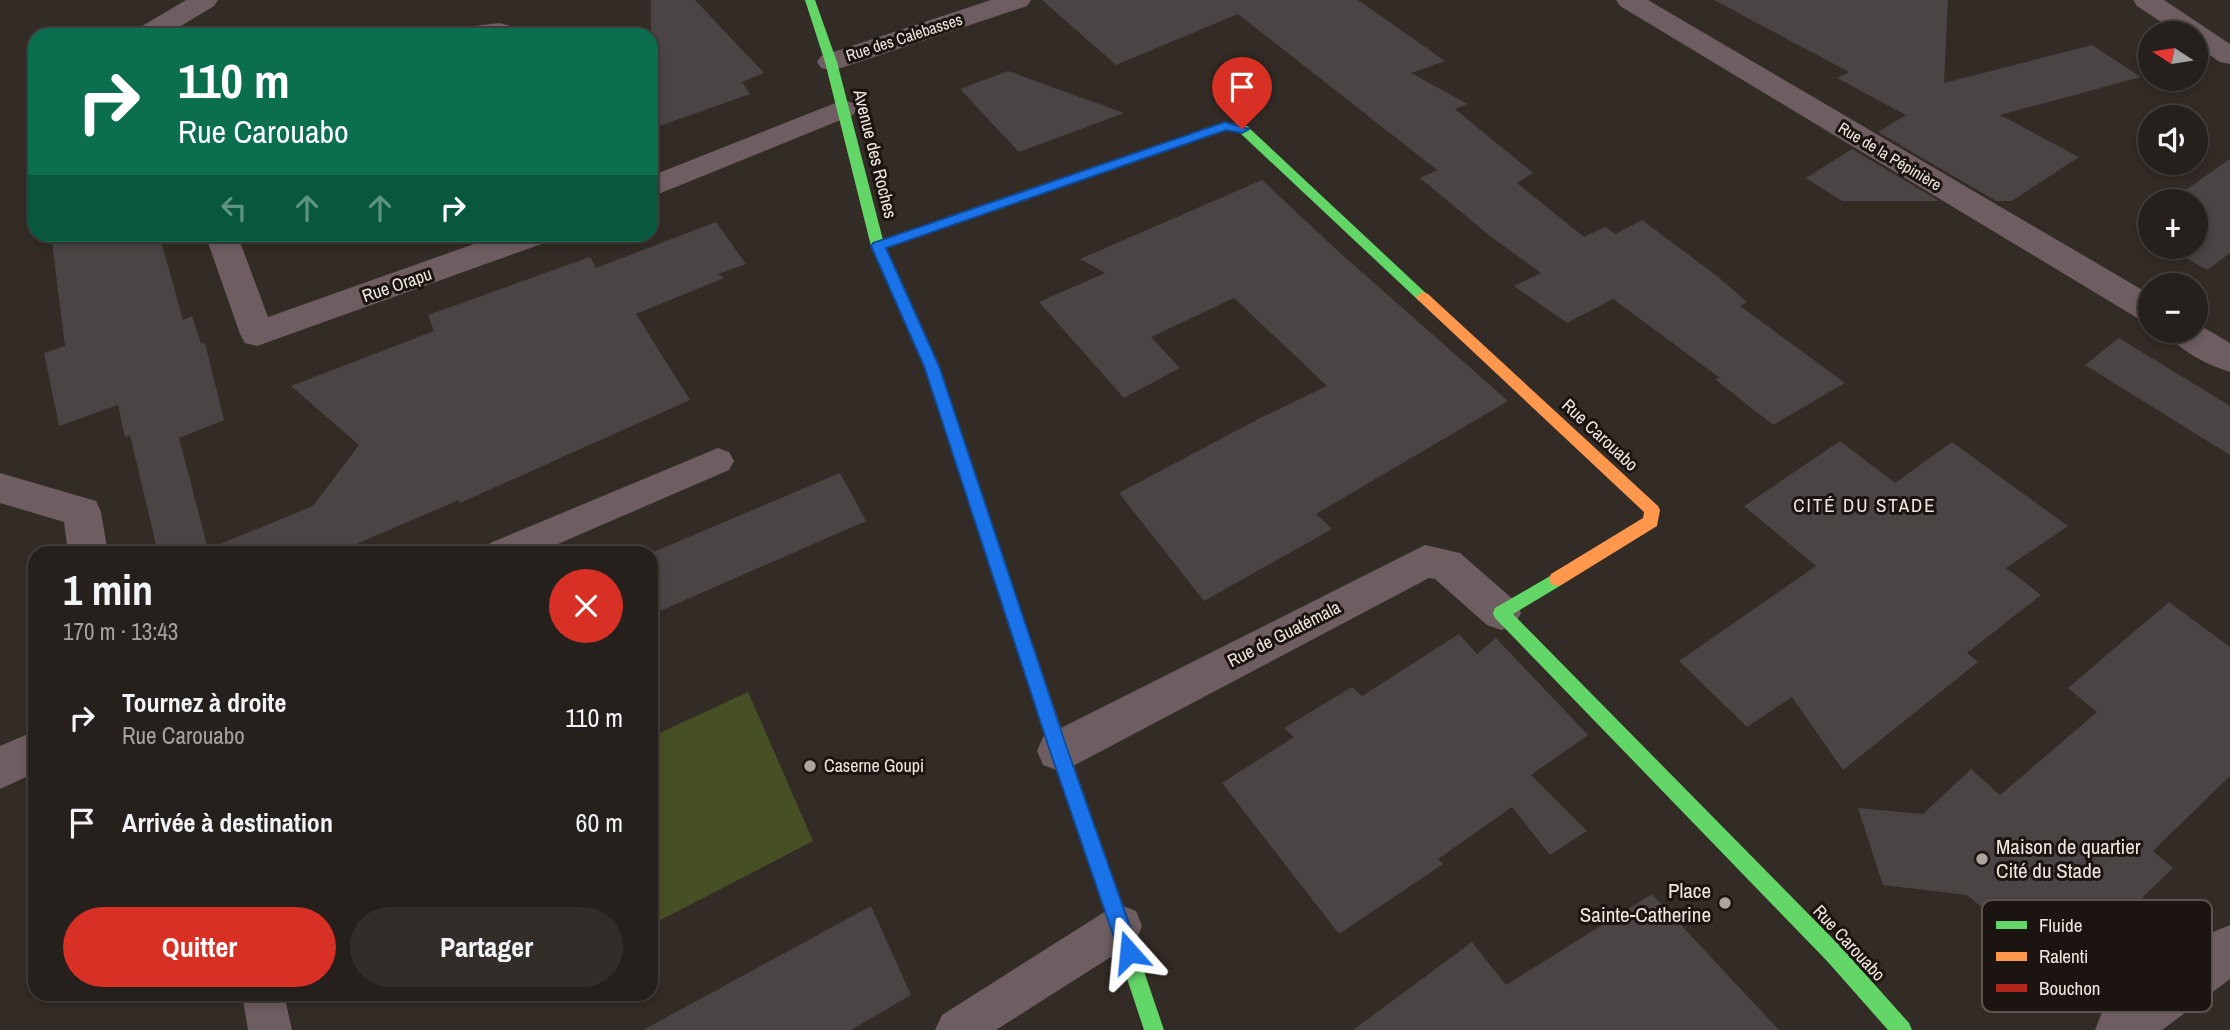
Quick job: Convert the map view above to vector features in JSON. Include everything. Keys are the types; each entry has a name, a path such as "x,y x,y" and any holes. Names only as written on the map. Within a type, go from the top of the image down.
{"street":[{"path":"159,28 205,0"},
{"name":"Avenue des Roches","path":"810,0 831,62 878,246 931,366 1154,1030"},
{"name":"Rue des Calebasses","path":"831,62 1018,0"},
{"name":"Rue de la Pépinière","path":"1629,0 2138,303"},
{"path":"2146,0 2230,55"},
{"path":"658,184 843,109"},
{"name":"Rue Carouabo","path":"878,246 1225,126 1242,129 1652,510 1651,521 1501,613 1834,954 1902,1030"},
{"name":"Rue Orapu","path":"223,242 257,334 505,242"},
{"path":"2203,343 2230,359"},
{"path":"0,488 82,512 87,546"},
{"name":"Rue de Guatémala","path":"1059,751 1425,561 1446,565 1501,613"},
{"path":"0,768 28,754"},
{"path":"2212,962 2230,949"},
{"path":"2120,1030 2144,1012"}],"lane":[{"path":"518,546 718,461"},
{"path":"957,1030 1121,926"},
{"path":"264,1001 270,1030"}],"green space":[{"path":"748,692 813,841 658,921 658,734"}],"building":[{"path":"651,0 695,0 764,73 742,82 750,94 658,127 658,28 651,28"},
{"path":"1042,0 1358,0 1445,61 1411,73 1468,104 1455,109 1533,173 1517,183 1584,237 1605,227 1615,234 1642,220 1747,302 1740,306 1845,383 1773,425 1715,379 1720,378 1613,299 1567,323 1514,286 1541,273 1490,236 1420,178 1437,170 1238,14 1116,65"},
{"path":"1714,0 1948,0 1944,83 2092,45 2138,75 2138,78 2000,115 2079,157 2012,201 1996,201 1878,132 1906,115 1837,78 1849,72"},
{"path":"1008,71 1124,113 1019,152 960,89"},
{"path":"1852,149 1939,201 1842,201 1806,178"},
{"path":"2230,159 2230,253 2207,270 2188,259 2208,259 2208,189 2187,189"},
{"path":"1262,180 1339,252 1508,401 1316,514 1332,529 1204,601 1119,493 1260,418 1327,386 1234,298 1151,337 1180,368 1124,398 1039,302 1105,273 1080,259"},
{"path":"716,222 746,264 718,274 724,278 636,314 690,400 460,503 459,500 351,546 215,546 313,506 359,445 291,386 434,331 428,315 590,257 596,268"},
{"path":"52,242 161,242 183,320 192,316 201,344 205,343 224,420 179,438 207,546 156,546 130,435 125,437 118,405 59,426 44,353 65,346"},
{"path":"2119,338 2230,406 2230,455 2085,365"},
{"path":"1840,441 1895,483 1952,442 2068,526 2006,568 2041,595 1967,653 1978,662 1843,770 1792,697 1747,727 1679,661 1816,566 1744,506"},
{"path":"840,473 866,521 658,612 658,550"},
{"path":"2169,602 2230,647 2230,776 2153,851 2173,868 2140,900 1982,900 1982,907 1967,895 1883,885 1858,808 1923,814 1971,769 2000,795 2097,712 2068,688"},
{"path":"1459,634 1477,654 1496,638 1588,735 1531,775 1587,831 1550,855 1512,807 1438,859 1443,864 1339,934 1222,783 1294,737 1284,728 1352,687 1362,696"},
{"path":"1652,894 1779,1030 1353,1030 1472,942 1506,985"},
{"path":"871,906 911,995 851,1030 643,1030"}],"traffic: fast":[{"path":"810,0 831,62 878,246 931,366 953,431"},
{"path":"878,246 1225,126 1243,129 1423,297"},
{"path":"1557,579 1501,613 1834,954 1902,1030"},
{"path":"1093,848 1154,1030"}],"traffic: slow":[{"path":"1423,297 1652,510 1651,521 1557,579"},
{"path":"1025,645 1093,848"}],"traffic: jam":[{"path":"953,431 1025,645"}],"place":[{"name":"Caserne Goupi","path":"810,766"},
{"name":"Maison de quartier Cité du Stade","path":"1982,859"},
{"name":"Place Sainte-Catherine","path":"1725,903"}],"district":[{"name":"CITÉ DU STADE","path":"1865,505"}],"route":[{"path":"1129,952 931,366 878,246 1225,126 1242,129"}]}
